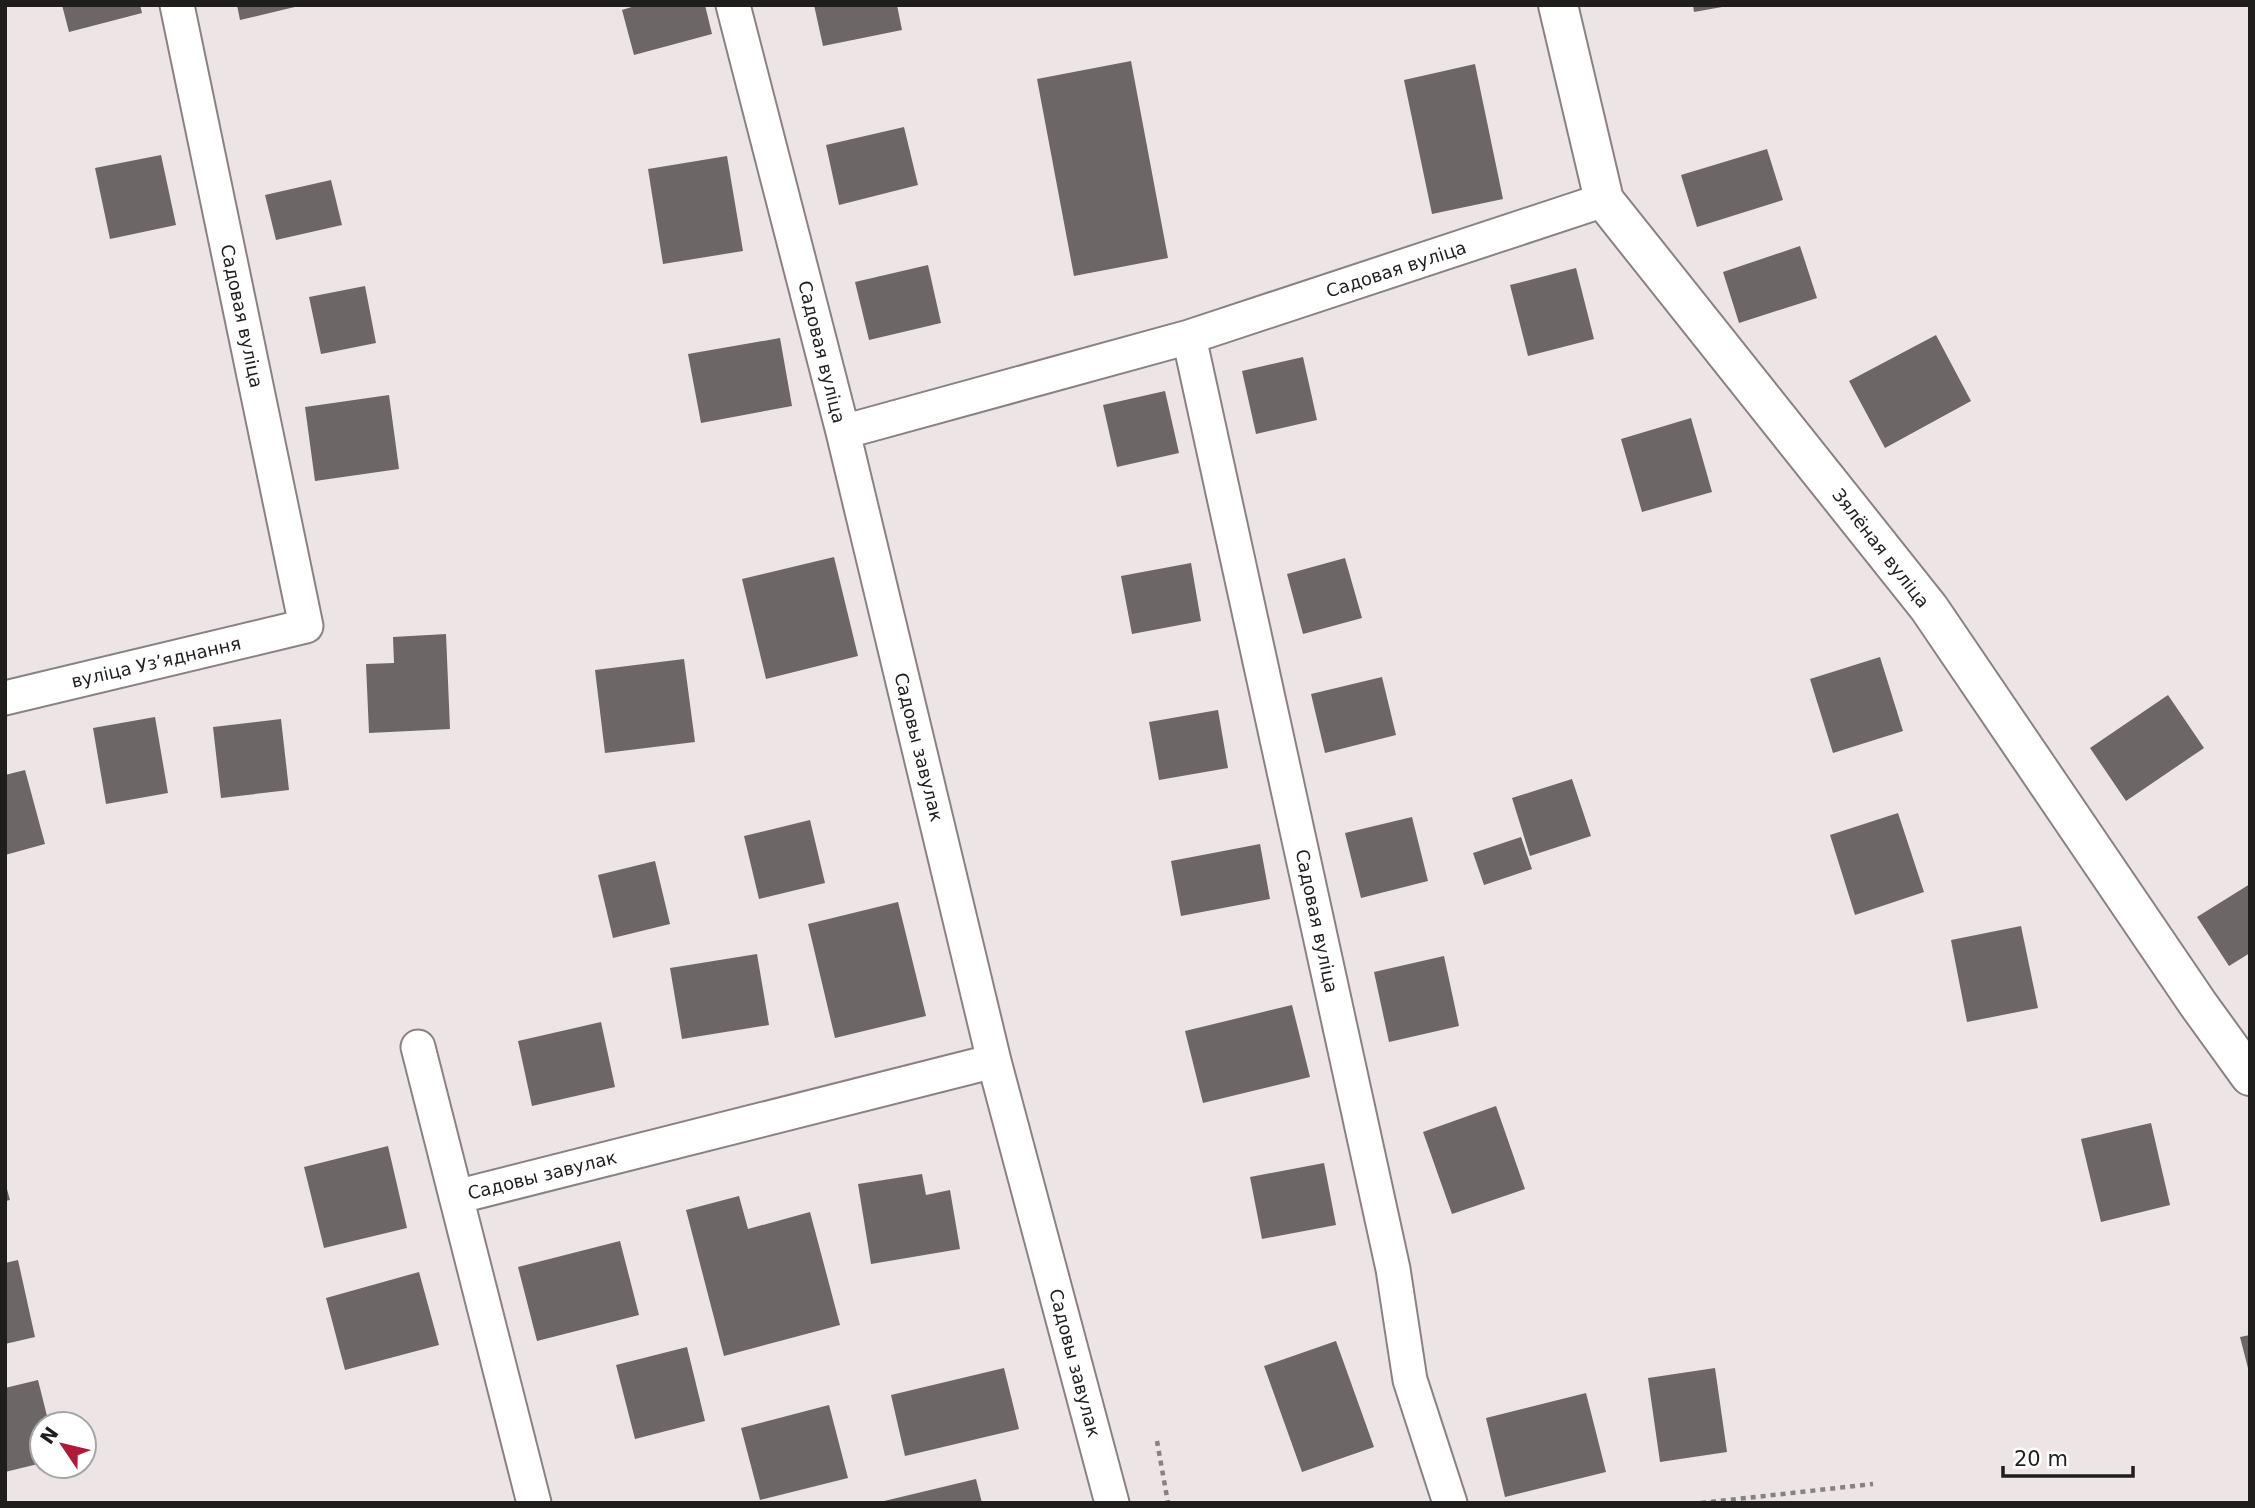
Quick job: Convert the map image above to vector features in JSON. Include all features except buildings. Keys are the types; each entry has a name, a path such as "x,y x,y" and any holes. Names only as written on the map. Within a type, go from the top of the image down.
{"street":[{"name":"Садовая вуліца","path":"177,5 306,626"},
{"name":"Садовая вуліца","path":"733,5 843,432 1189,337 1604,201"},
{"name":"Зялёная вуліца","path":"1559,5 1604,201 1929,608 2197,1004 2250,1076"},
{"name":"Садовая вуліца","path":"1189,337 1393,1269 1410,1380 1450,1503"},
{"name":"Садовы завулак","path":"843,432 994,1061 1112,1503"},
{"name":"вуліца Узʼяднання","path":"5,698 306,626"},
{"path":"418,1047 534,1503"},
{"name":"Садовы завулак","path":"456,1197 994,1061"}],"path":[{"path":"1157,1441 1168,1503"},
{"path":"1701,1503 1873,1484"}]}
